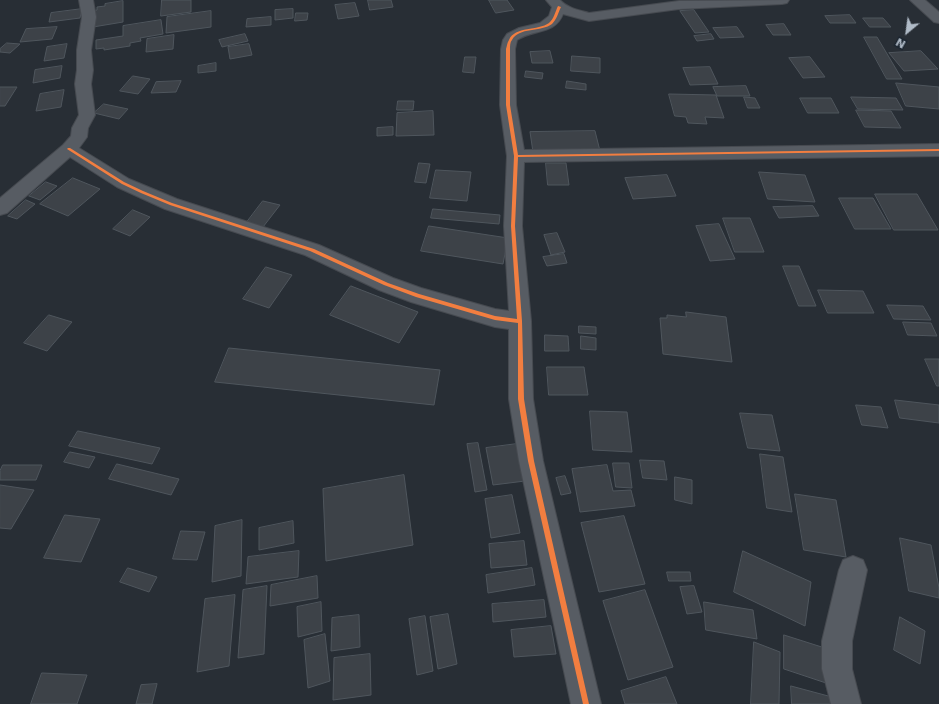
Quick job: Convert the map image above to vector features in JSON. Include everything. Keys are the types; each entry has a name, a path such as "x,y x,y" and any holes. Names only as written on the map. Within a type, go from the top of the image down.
{"street":[{"path":"0,208 69,148 79,137 80,128 87,115 83,84 84,50 89,17 86,0"},
{"path":"556,3 580,16 589,17 679,5 782,0"},
{"path":"917,0 939,19"},
{"path":"556,3 557,16 550,24 536,30 520,33 512,37 509,42 508,105 516,156 513,226 520,321 521,399 531,461 586,704"},
{"path":"69,148 129,186 177,206 312,250 386,284 418,296 495,318 520,321"},
{"path":"516,156 939,150"},
{"path":"846,704 836,669 837,641 853,570"}],"building":[{"path":"162,0 191,0 191,12 161,16"},
{"path":"368,0 391,0 393,7 370,10"},
{"path":"489,0 507,0 514,10 496,13"},
{"path":"123,1 123,22 93,27 93,11 97,10 97,7"},
{"path":"355,3 359,16 338,19 335,5"},
{"path":"82,9 80,18 49,22 51,13"},
{"path":"293,9 293,18 275,20 275,10"},
{"path":"694,10 709,32 695,33 680,11"},
{"path":"211,11 211,27 166,33 167,17"},
{"path":"296,13 308,13 307,20 295,21"},
{"path":"850,15 856,23 830,23 825,16"},
{"path":"271,17 271,25 246,27 247,19"},
{"path":"863,18 883,18 891,27 870,27"},
{"path":"161,20 163,34 140,38 141,41 130,43 130,46 104,50 104,48 96,49 96,40 123,36 123,26"},
{"path":"784,24 791,35 773,35 766,25"},
{"path":"57,27 52,39 20,42 26,29"},
{"path":"737,27 744,37 720,38 713,28"},
{"path":"245,34 248,41 222,47 219,40"},
{"path":"711,34 714,39 697,41 694,36"},
{"path":"174,35 173,49 146,52 147,39"},
{"path":"864,37 877,37 902,79 887,79"},
{"path":"7,43 20,44 10,53 0,52 0,49"},
{"path":"67,44 64,58 44,61 47,47"},
{"path":"249,44 252,55 230,59 228,47"},
{"path":"550,51 553,63 532,63 530,52"},
{"path":"921,51 938,69 904,71 889,53"},
{"path":"572,56 600,58 600,73 571,71"},
{"path":"465,57 476,57 474,73 463,72"},
{"path":"810,57 825,77 803,78 789,58"},
{"path":"216,63 216,71 198,73 198,66"},
{"path":"62,66 60,78 33,83 35,70"},
{"path":"710,67 718,84 690,85 683,68"},
{"path":"526,71 543,73 542,79 525,77"},
{"path":"133,76 150,79 138,94 120,91"},
{"path":"181,81 176,92 151,93 156,82"},
{"path":"567,81 586,84 586,90 566,88"},
{"path":"896,83 939,87 939,109 906,106"},
{"path":"746,86 750,96 717,96 713,87"},
{"path":"0,87 17,87 5,106 0,106"},
{"path":"64,90 61,107 36,111 40,94"},
{"path":"669,94 716,95 724,118 705,117 707,124 688,123 686,117 675,116"},
{"path":"744,97 755,98 760,108 748,108"},
{"path":"851,97 896,98 903,110 858,109"},
{"path":"800,98 831,98 839,113 808,113"},
{"path":"398,101 414,101 413,110 397,110"},
{"path":"104,104 128,109 119,119 94,113"},
{"path":"856,110 891,111 901,128 865,127"},
{"path":"433,111 434,135 396,136 397,113"},
{"path":"393,127 393,135 377,136 377,128"},
{"path":"595,131 600,151 533,152 530,132"},
{"path":"419,163 430,164 426,183 415,182"},
{"path":"546,163 566,163 569,185 548,185"},
{"path":"436,170 471,172 467,201 430,198"},
{"path":"759,172 805,175 815,202 768,199"},
{"path":"667,175 676,196 633,199 625,178"},
{"path":"73,178 100,189 68,216 40,204"},
{"path":"46,182 57,186 40,200 29,196"},
{"path":"875,194 917,194 938,230 894,230"},
{"path":"839,198 873,198 891,229 855,229"},
{"path":"26,200 35,204 17,219 8,216"},
{"path":"263,201 280,205 263,227 247,222"},
{"path":"813,206 819,216 779,218 773,207"},
{"path":"433,209 500,215 499,224 431,218"},
{"path":"133,210 150,217 130,236 113,229"},
{"path":"723,218 750,218 764,252 735,252"},
{"path":"719,224 735,259 710,261 696,226"},
{"path":"429,226 508,238 503,264 421,251"},
{"path":"557,233 565,252 551,255 544,235"},
{"path":"564,254 567,263 547,266 543,257"},
{"path":"783,266 799,266 816,306 799,306"},
{"path":"266,267 292,275 269,308 243,299"},
{"path":"351,286 418,312 399,343 330,315"},
{"path":"818,290 863,291 874,313 828,313"},
{"path":"887,305 923,306 931,320 894,319"},
{"path":"686,312 726,317 732,362 663,354 660,318 667,318 667,315 686,317"},
{"path":"49,315 72,322 47,351 24,343"},
{"path":"903,322 931,323 937,336 908,335"},
{"path":"579,326 596,327 596,334 579,333"},
{"path":"545,335 568,336 569,351 545,351"},
{"path":"581,336 596,338 596,350 581,349"},
{"path":"229,348 440,370 434,405 215,382"},
{"path":"925,359 939,359 939,386 937,386"},
{"path":"547,367 584,367 588,395 549,395"},
{"path":"895,400 939,405 939,423 900,418"},
{"path":"856,405 881,407 888,428 862,425"},
{"path":"590,411 627,412 632,452 593,450"},
{"path":"740,413 772,415 780,451 748,448"},
{"path":"78,431 160,448 152,464 69,446"},
{"path":"478,443 487,490 475,492 467,444"},
{"path":"517,444 525,481 493,485 486,448"},
{"path":"70,452 95,457 89,468 64,462"},
{"path":"760,454 783,457 792,512 767,508"},
{"path":"640,460 664,461 667,480 643,478"},
{"path":"613,463 629,463 632,488 616,487"},
{"path":"117,464 179,479 171,495 109,479"},
{"path":"3,465 42,465 36,480 0,480 0,471"},
{"path":"607,465 613,491 631,490 635,506 580,512 572,469"},
{"path":"404,475 413,545 326,561 323,489"},
{"path":"565,476 571,493 561,495 556,478"},
{"path":"675,477 692,480 692,504 675,500"},
{"path":"0,485 34,490 11,529 0,528"},
{"path":"795,494 836,500 846,557 804,550"},
{"path":"512,495 520,533 491,538 485,499"},
{"path":"65,515 100,519 81,562 44,558"},
{"path":"624,516 645,584 599,592 581,523"},
{"path":"242,520 241,576 212,582 215,526"},
{"path":"293,521 294,543 259,550 259,528"},
{"path":"181,531 205,532 197,560 173,559"},
{"path":"900,538 931,545 939,588 939,598 909,591"},
{"path":"524,541 527,565 491,568 489,544"},
{"path":"299,551 298,577 246,584 248,557"},
{"path":"743,551 811,582 805,626 734,592"},
{"path":"128,568 157,577 149,592 120,582"},
{"path":"532,568 535,585 488,593 486,575"},
{"path":"667,572 690,572 691,581 669,581"},
{"path":"317,576 318,598 270,606 271,585"},
{"path":"267,586 264,654 238,658 243,590"},
{"path":"694,586 702,612 687,614 680,587"},
{"path":"645,590 673,667 628,680 603,601"},
{"path":"235,595 229,666 197,672 205,599"},
{"path":"544,600 546,617 493,622 492,604"},
{"path":"321,602 322,631 298,637 297,607"},
{"path":"704,602 753,610 757,639 706,630"},
{"path":"448,614 457,664 438,669 430,617"},
{"path":"359,615 360,647 331,651 332,618"},
{"path":"425,616 433,671 417,675 409,619"},
{"path":"900,617 925,631 920,664 894,650"},
{"path":"551,626 556,654 514,657 511,630"},
{"path":"325,634 330,681 308,688 304,640"},
{"path":"784,635 828,649 829,684 784,669"},
{"path":"754,642 780,652 779,704 751,704"},
{"path":"370,654 371,695 333,700 334,658"},
{"path":"42,673 87,675 77,704 31,704"},
{"path":"666,677 677,704 625,704 621,691"},
{"path":"157,684 152,704 136,704 141,685"},
{"path":"791,686 832,697 833,704 792,704"}],"cycle path":[{"path":"559,7 556,17 551,23 518,33 510,40 508,49 508,105 516,156 513,226 520,321 521,399 531,461 586,704"},
{"path":"69,149 123,183 171,204 312,250 386,284 418,296 495,318 520,321"},
{"path":"516,156 939,150"}]}
